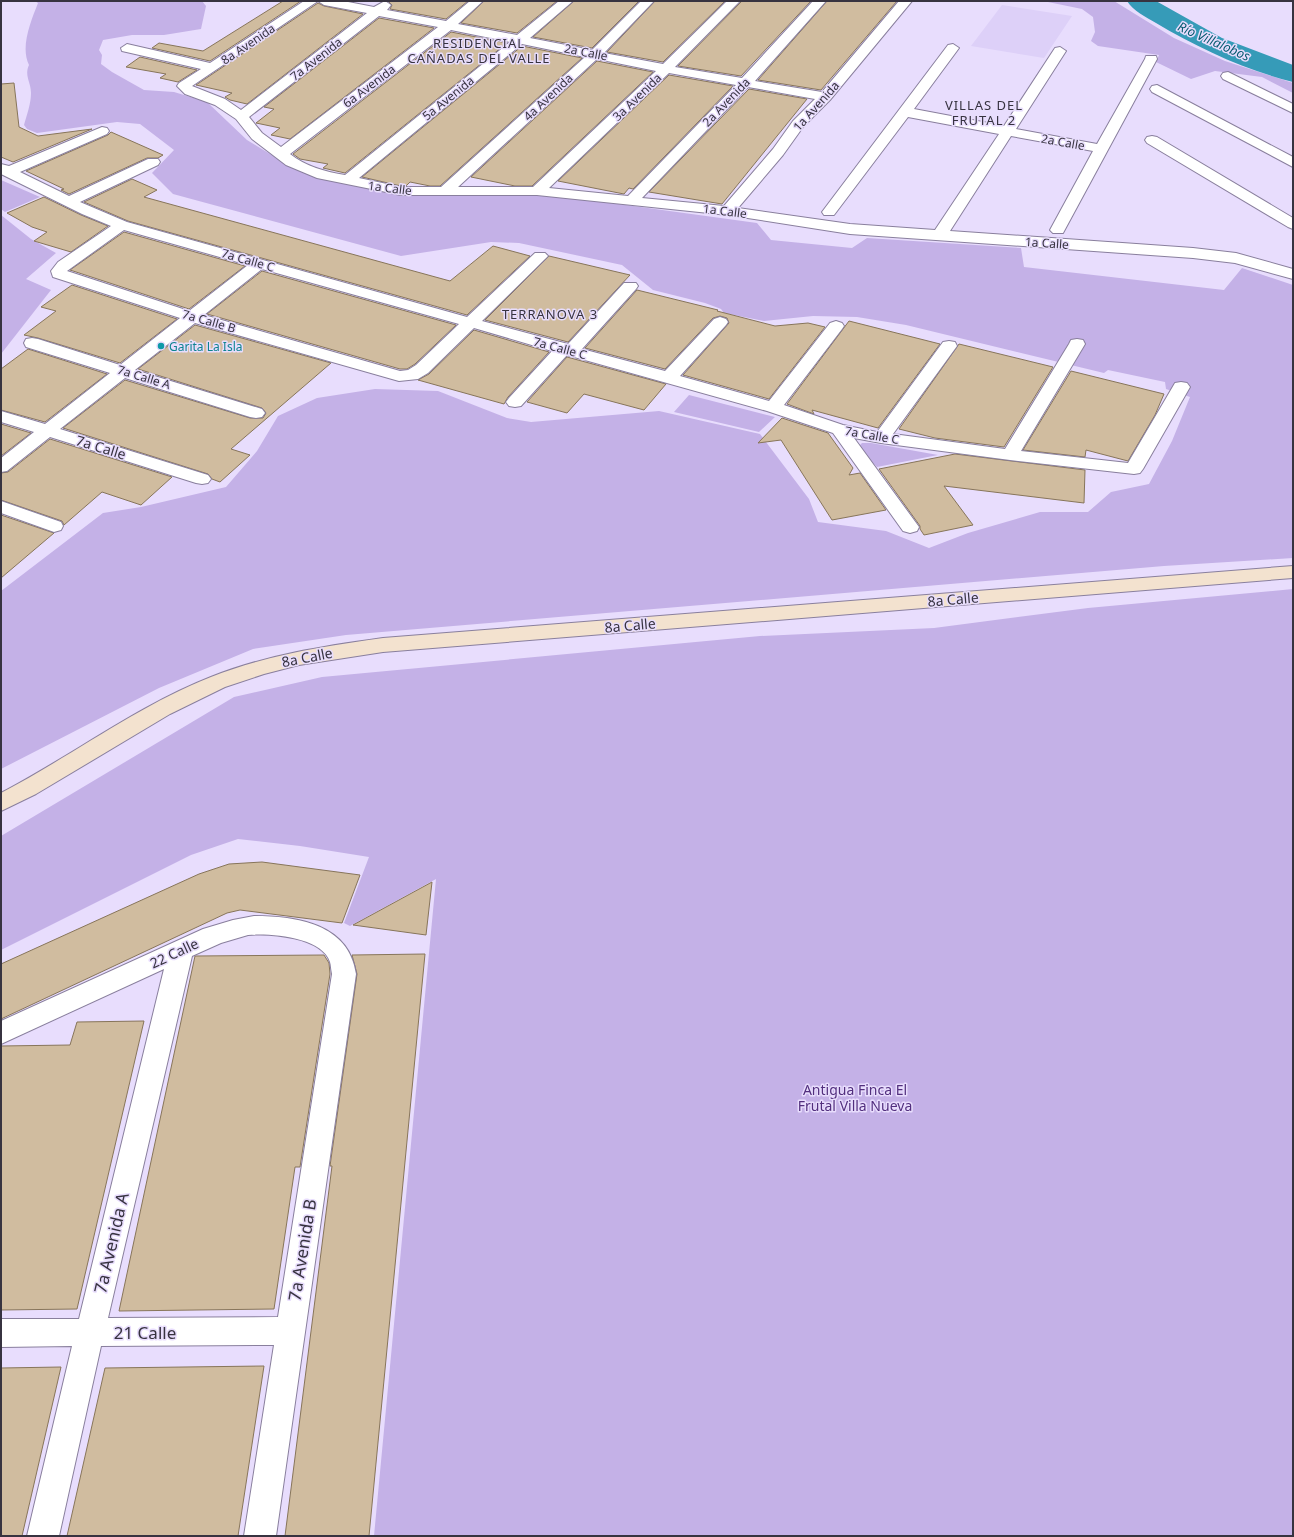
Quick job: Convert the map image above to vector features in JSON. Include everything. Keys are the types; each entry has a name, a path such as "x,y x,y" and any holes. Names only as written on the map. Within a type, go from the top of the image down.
{"main road":[{"name":"8a Calle","path":"1,803 64,769 156,713 218,682 273,664 325,653 383,645 1293,572"}],"street":[{"name":"8a Avenida","path":"184,86 312,1"},
{"name":"2a Calle","path":"324,1 378,10 667,69 825,97"},
{"name":"7a Avenida","path":"242,116 390,1"},
{"name":"6a Avenida","path":"280,155 449,25 477,1"},
{"name":"5a Avenida","path":"347,181 567,1"},
{"name":"4a Avenida","path":"445,191 595,54 648,1"},
{"name":"3a Avenida","path":"537,191 667,69 734,1"},
{"name":"2a Avenida","path":"630,202 746,82 820,1"},
{"name":"1a Avenida","path":"728,211 778,152 798,124 825,97 906,1"},
{"path":"127,48 212,68"},
{"path":"829,212 953,48"},
{"path":"939,236 1060,51"},
{"path":"1058,230 1151,59"},
{"path":"1228,76 1293,109"},
{"name":"1a Calle","path":"184,86 190,91 220,102 242,116 257,136 291,162 308,170 347,181 401,191 537,191 630,202 728,211 850,229 1193,253 1236,258 1293,274"},
{"path":"1157,89 1293,163"},
{"name":"2a Calle","path":"906,112 1102,149"},
{"path":"5,170 102,131"},
{"path":"1152,140 1293,224"},
{"path":"68,202 153,162"},
{"name":"7a Calle C","path":"5,170 68,202 122,225 773,407 839,429 881,438 1134,469 1181,387"},
{"name":"7a Calle B","path":"122,225 64,265 59,273 65,277 193,317 391,374 408,376 422,369 469,323"},
{"path":"469,323 540,256"},
{"path":"1,467 125,371 260,263"},
{"path":"515,402 630,286"},
{"path":"668,378 720,322"},
{"path":"773,407 836,326"},
{"name":"7a Calle A","path":"32,343 256,412"},
{"path":"1010,455 1077,344"},
{"path":"881,438 949,346"},
{"name":"7a Calle","path":"1,416 202,479"},
{"path":"839,429 910,527"},
{"path":"1,507 54,526"},
{"name":"22 Calle","path":"1,1033 181,950 225,931 239,927 267,925 295,929 321,938 335,949 344,965"},
{"name":"7a Avenida A","path":"43,1536 181,950"},
{"name":"7a Avenida B","path":"260,1536 344,965"},
{"name":"21 Calle","path":"1,1332 290,1331"}],"shaded area":[{"path":"1002,5 1072,16 1044,58 971,46"}],"green space":[{"path":"35,1 202,1 206,6 201,29 164,35 132,35 103,40 99,50 102,55 101,64 144,90 174,92 207,102 247,140 280,160 315,176 367,188 412,195 525,193 582,199 757,223 771,240 852,248 867,238 1021,248 1024,267 1224,290 1242,268 1293,285 1293,558 1164,566 346,635 253,649 159,688 1,769 1,591 103,513 141,507 226,487 257,451 278,416 317,398 375,389 438,391 507,418 531,422 659,411 760,434 809,499 818,522 886,531 929,548 968,533 1040,512 1088,512 1111,492 1149,484 1172,441 1190,397 1166,389 1165,382 1108,370 1104,373 906,325 857,317 813,316 764,321 724,313 721,309 705,303 653,290 622,265 519,243 491,242 401,256 173,194 152,173 174,150 140,124 117,122 37,133 27,129 24,125 31,97 27,76 29,65 26,42 38,3"},
{"path":"1043,1 1114,1 1174,38 1225,61 1293,83 1293,93 1262,77 1215,71 1191,79 1156,62 1159,55 1098,46 1091,41 1095,32 1093,17 1082,9"},
{"path":"1,180 40,197 5,212 1,209"},
{"path":"1,215 31,239 56,253 26,279 51,290 1,354"},
{"path":"689,395 775,417 759,432 674,412"},
{"path":"862,443 871,443 938,455 877,467 859,448"},
{"name":"Antigua Finca El Frutal Villa Nueva","path":"1293,589 1293,1536 374,1536 436,879 350,926 344,923 369,857 300,846 238,839 191,855 1,950 1,836 234,697 322,677 760,636 934,628 1088,608"}],"building":[{"path":"283,1 301,1 210,61 152,48 159,43 203,51"},
{"path":"388,1 468,1 446,19 390,9 392,5"},
{"path":"484,1 557,1 517,33 461,23"},
{"path":"574,1 639,1 592,48 533,37"},
{"path":"655,1 725,1 663,62 607,52"},
{"path":"742,1 811,1 741,76 678,66"},
{"path":"827,1 897,1 821,90 758,80"},
{"path":"318,3 324,6 363,14 247,104 230,100 225,97 232,93 196,85"},
{"path":"379,18 434,28 290,139 271,135 280,128 256,123 274,109 264,107"},
{"path":"451,32 507,43 345,173 323,168 328,164 300,159 293,154"},
{"path":"522,46 582,58 440,186 430,186 410,182 406,186 401,186 362,177"},
{"path":"140,57 197,70 178,82 160,78 166,74 126,67"},
{"path":"597,61 653,72 532,186 515,186 471,177"},
{"path":"669,75 733,86 633,189 629,188 624,194 558,181"},
{"path":"14,83 19,127 38,136 92,129 13,162 1,157 1,84"},
{"path":"749,89 807,99 722,204 649,192"},
{"path":"111,132 163,155 158,158 147,158 69,194 61,190 64,189 26,171 108,135"},
{"path":"132,179 157,190 144,197 450,281 493,246 530,256 467,315 128,221 84,202"},
{"path":"44,197 108,226 71,252 34,241 47,232 32,227 7,213"},
{"path":"124,232 245,266 189,309 70,270"},
{"path":"549,256 630,275 568,342 485,320"},
{"path":"262,271 456,325 415,364 407,369 400,369 207,314"},
{"path":"72,285 177,319 120,363 24,335 56,311 41,307"},
{"path":"637,290 775,326 808,323 825,327 769,399 683,375 729,323 727,318 720,316 713,318 665,369 585,348"},
{"path":"849,321 940,344 878,428 812,410 814,414 787,404"},
{"path":"195,325 331,363 231,449 250,455 220,482 212,479 208,474 63,428 125,380 250,418 263,418 266,413 262,408 138,369"},
{"path":"474,330 549,352 508,397 504,404 418,380 429,374"},
{"path":"959,344 1053,367 1004,447 935,438 899,429"},
{"path":"28,349 107,374 45,422 1,410 1,369"},
{"path":"567,357 666,384 644,410 584,394 567,413 527,402"},
{"path":"1071,371 1164,394 1155,415 1128,461 1086,450 1085,457 1023,450"},
{"path":"782,418 828,433 853,468 849,475 860,473 886,510 832,520 781,440 758,443"},
{"path":"1,424 31,433 1,456"},
{"path":"50,439 172,477 141,505 102,492 64,525 62,521 1,500 1,473 8,472"},
{"path":"955,454 1085,470 1084,503 944,486 973,525 924,535 920,529 920,526 879,469"},
{"path":"1,515 54,533 1,578"},
{"path":"262,862 360,875 342,923 240,910 227,913 1,1019 1,964 199,874 229,864"},
{"path":"432,882 426,935 353,925"},
{"path":"425,954 369,1536 285,1536 332,1166 330,1166 357,974 352,955"},
{"path":"324,955 329,963 330,974 300,1167 295,1167 274,1309 119,1311 195,956"},
{"path":"144,1021 77,1309 1,1310 1,1046 70,1045 77,1022"},
{"path":"264,1366 238,1536 67,1536 105,1368"},
{"path":"61,1367 22,1536 1,1536 1,1368"}],"waterway":[{"name":"Río Villalobos","path":"1139,1 1175,24 1194,34 1232,52 1293,74"}],"place":[{"name":"Garita La Isla","path":"161,346"}],"district":[{"name":"RESIDENCIAL CAÑADAS DEL VALLE","path":"479,50"},
{"name":"VILLAS DEL FRUTAL 2","path":"984,112"},
{"name":"TERRANOVA 3","path":"550,314"}]}
